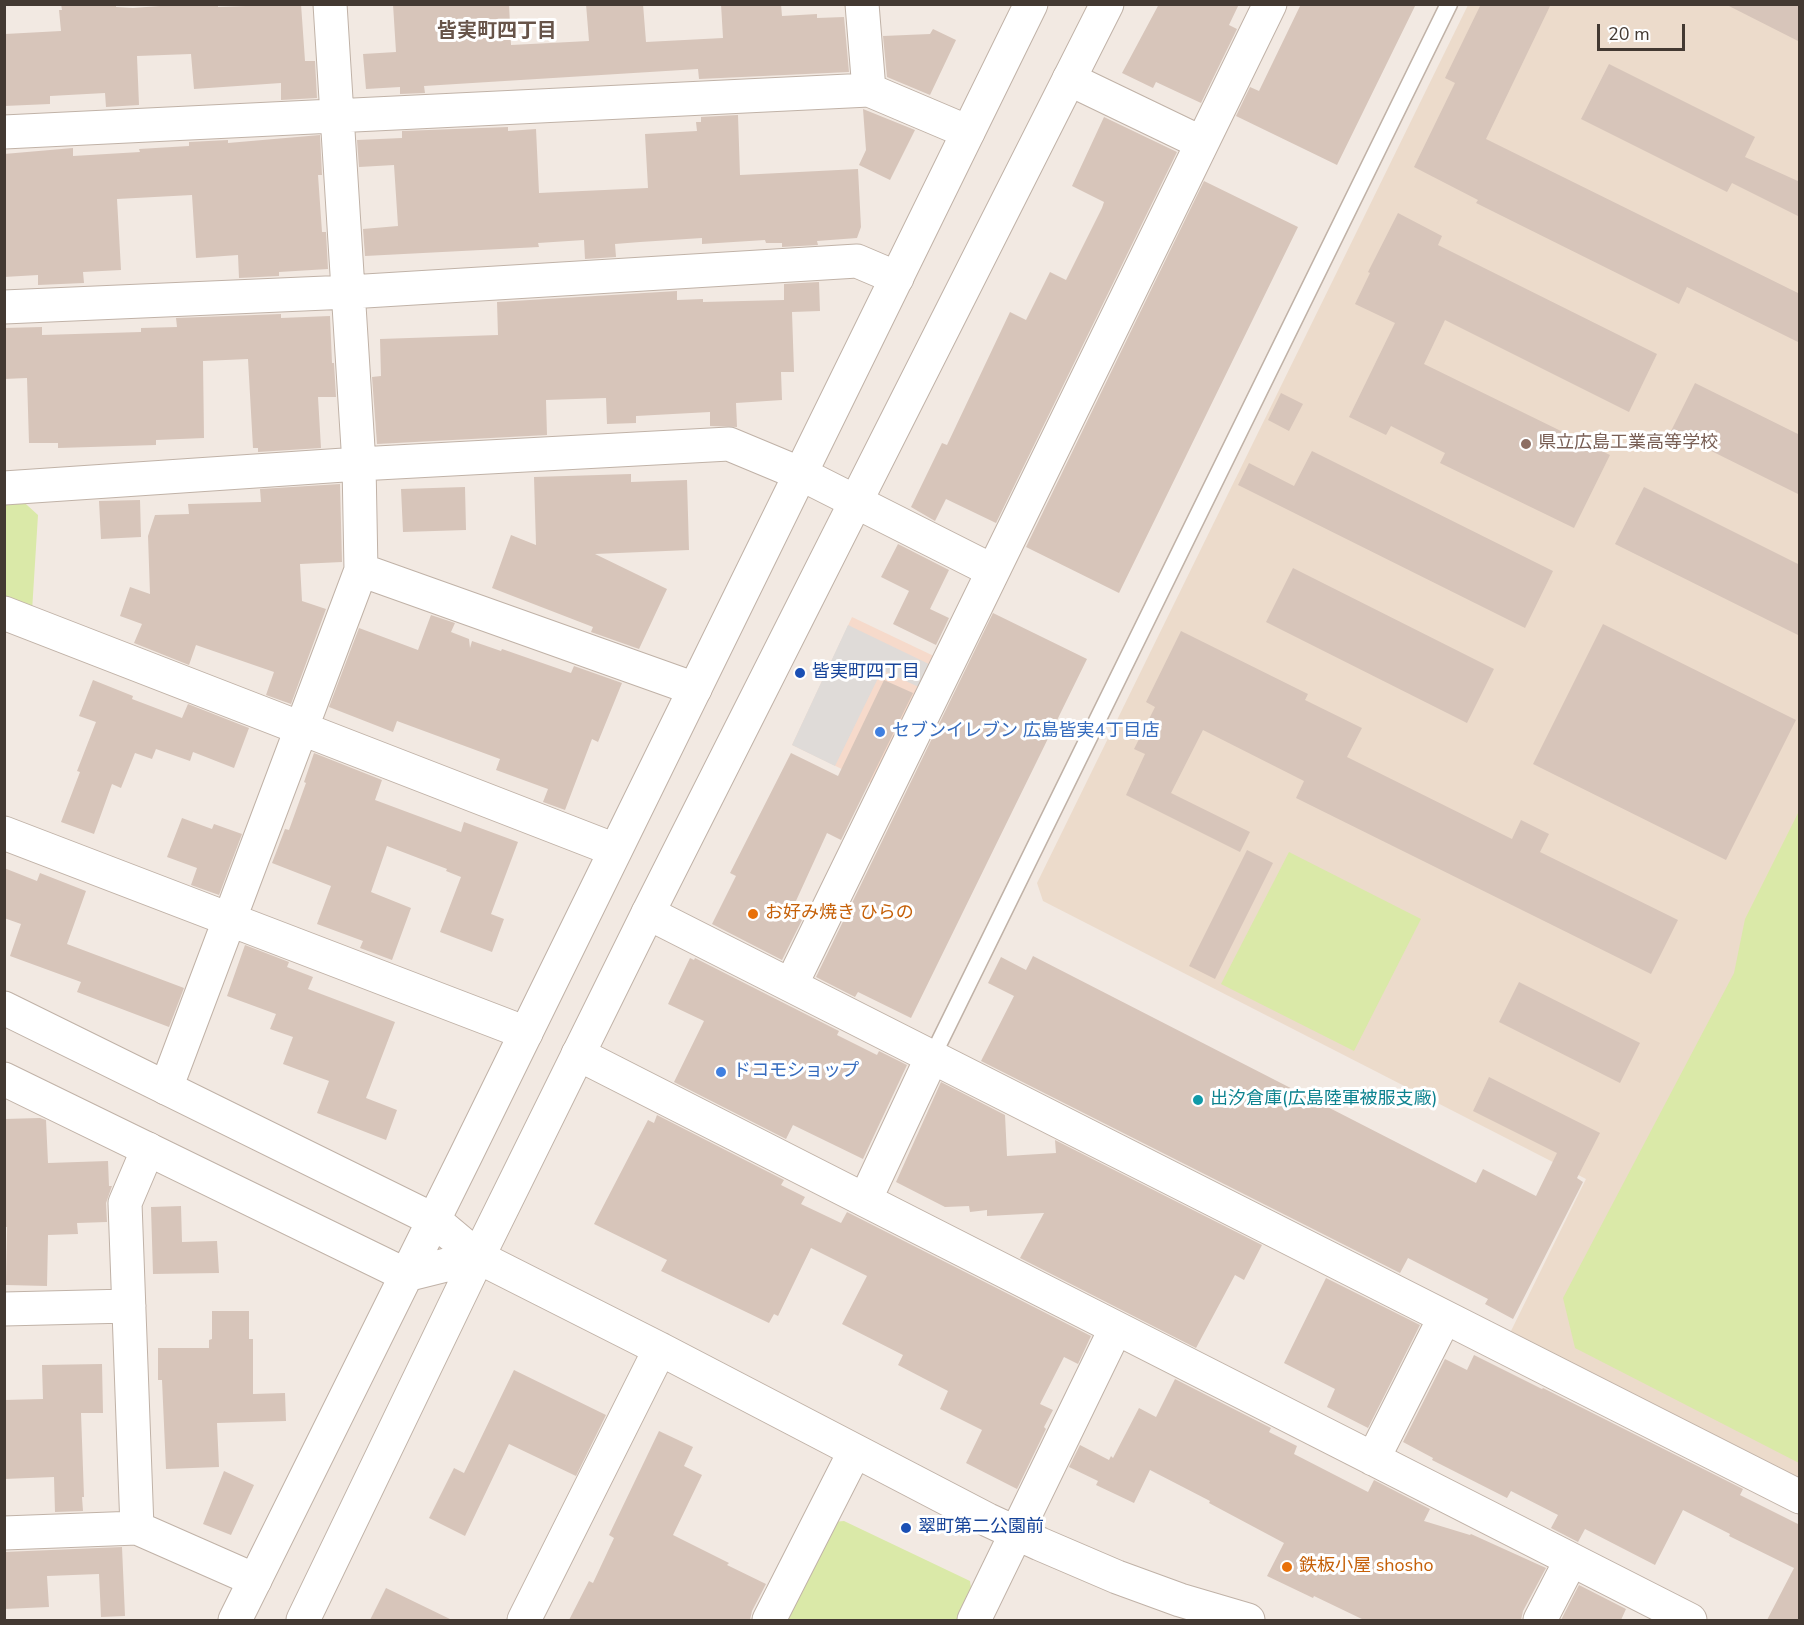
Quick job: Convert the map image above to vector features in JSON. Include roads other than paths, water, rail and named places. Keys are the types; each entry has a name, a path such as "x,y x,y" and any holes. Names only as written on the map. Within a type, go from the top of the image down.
{"street":[{"path":"166,1088 361,570 359,464 330,4"},
{"path":"862,4 869,90"},
{"path":"235,1620 1031,4"},
{"path":"303,1620 477,1257 648,913 1107,4"},
{"path":"790,985 1270,4"},
{"path":"1069,79 1202,143"},
{"path":"4,132 869,90 968,132"},
{"path":"4,308 349,292 857,261 897,278"},
{"path":"4,488 359,464 729,444 801,474 993,571"},
{"path":"361,570 695,688"},
{"path":"4,613 615,850"},
{"path":"4,833 526,1033"},
{"path":"648,913 1800,1497"},
{"path":"4,1008 434,1220 477,1257 1017,1533 1117,1577 1175,1610 1248,1620"},
{"path":"578,1054 1690,1620"},
{"path":"865,1200 932,1057"},
{"path":"4,1079 406,1275 477,1257"},
{"path":"137,1528 125,1203 148,1149"},
{"path":"4,1309 129,1306"},
{"path":"1373,1459 1445,1317"},
{"path":"974,1620 1116,1328"},
{"path":"524,1620 660,1349"},
{"path":"769,1620 855,1451"},
{"path":"4,1533 137,1528 255,1580"},
{"path":"1540,1620 1571,1560"}],"lane":[{"path":"932,1057 1449,4"}],"place":[{"name":"県立広島工業高等学校","path":"1526,444"},
{"name":"皆実町四丁目","path":"800,673"},
{"name":"セブンイレブン 広島皆実4丁目店","path":"880,732"},
{"name":"お好み焼き ひらの","path":"753,914"},
{"name":"ドコモショップ","path":"721,1072"},
{"name":"出汐倉庫(広島陸軍被服支廠)","path":"1198,1100"},
{"name":"翠町第二公園前","path":"906,1528"},
{"name":"鉄板小屋 shosho","path":"1287,1567"}],"district":[{"name":"皆実町四丁目","path":"497,32"}]}
